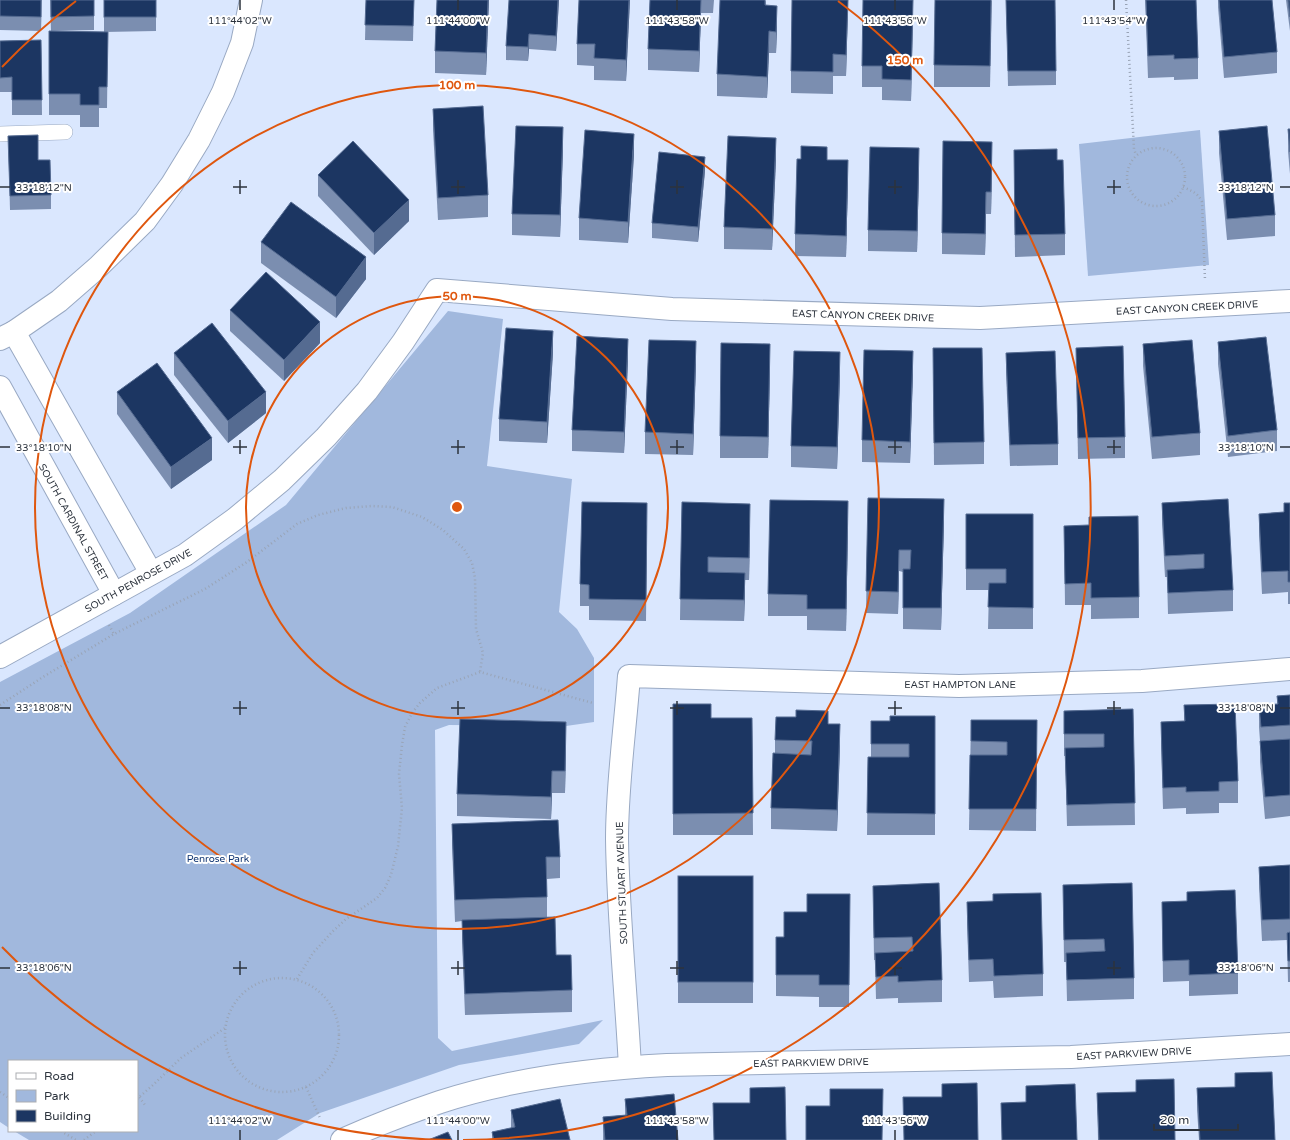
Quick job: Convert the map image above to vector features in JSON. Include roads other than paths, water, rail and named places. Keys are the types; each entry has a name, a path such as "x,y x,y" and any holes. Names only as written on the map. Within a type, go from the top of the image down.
{"street":[{"path":"151,573 7,335 58,301 98,267 145,221 199,140 223,92 242,44 251,0"},
{"name":"EAST CANYON CREEK DRIVE","path":"436,290 672,309 980,318 1290,301"},
{"name":"SOUTH PENROSE DRIVE","path":"0,658 185,555 235,519 282,480 326,437 366,391 399,348 436,290"},
{"name":"SOUTH CARDINAL STREET","path":"0,387 114,594"},
{"name":"EAST HAMPTON LANE","path":"629,676 959,686 1142,680 1290,669"},
{"name":"SOUTH STUART AVENUE","path":"629,676 619,800 618,875 630,1067"},
{"name":"EAST PARKVIEW DRIVE","path":"342,1140 381,1123 442,1101 504,1085 567,1074 630,1067 1071,1057 1290,1044"}],"lane":[{"path":"0,134 65,132"}],"park label":[{"name":"Penrose Park","path":"218,858"}]}
